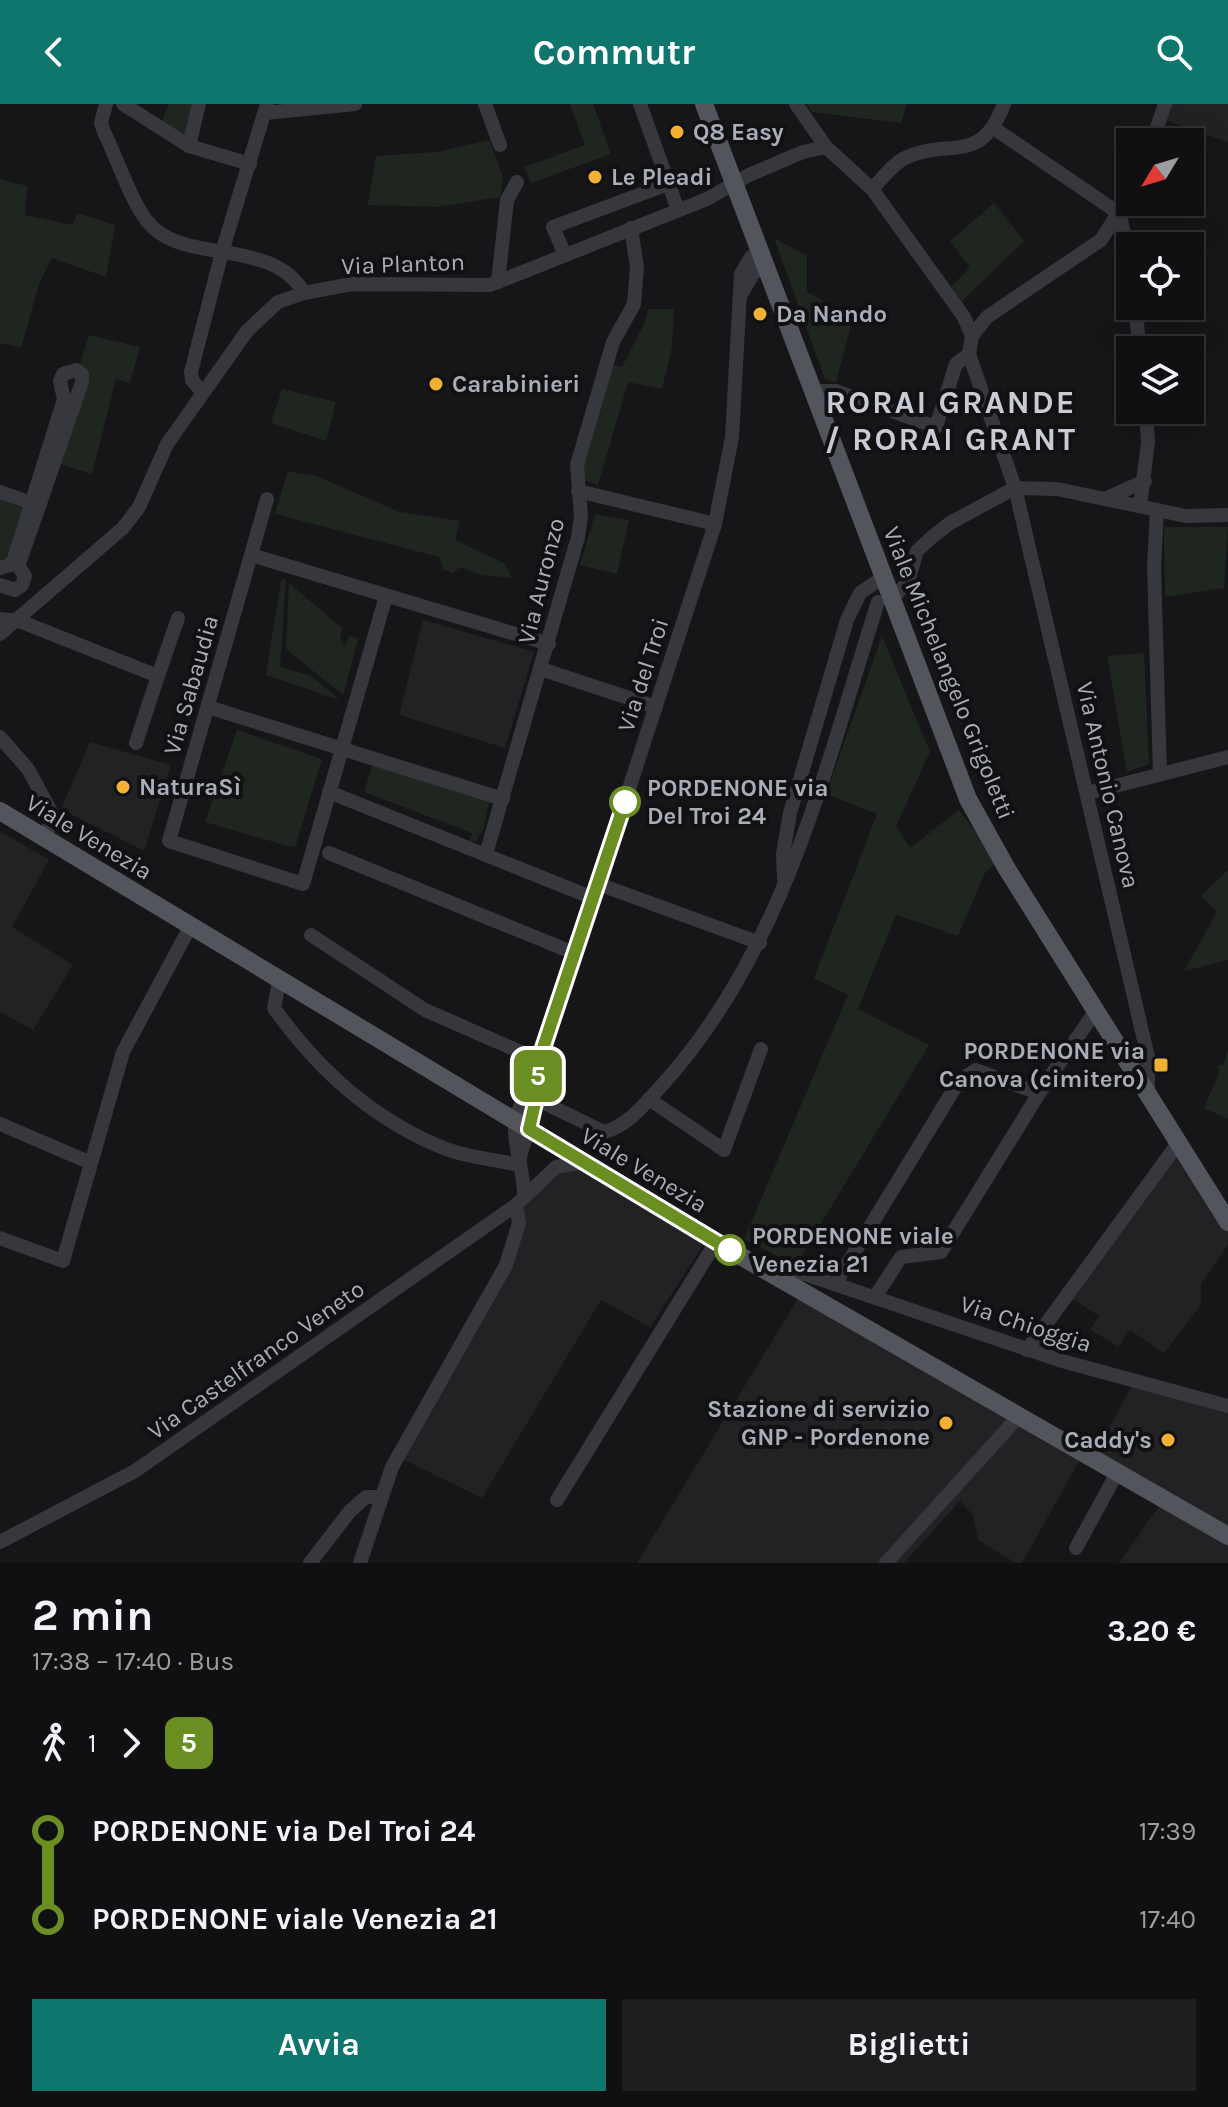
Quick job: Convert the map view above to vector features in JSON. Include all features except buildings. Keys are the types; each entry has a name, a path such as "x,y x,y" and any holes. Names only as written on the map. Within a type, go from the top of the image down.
{"main road":[{"name":"Viale Michelangelo Grigoletti","path":"704,104 968,799 1007,869 1228,1222"},
{"name":"Viale Venezia","path":"0,811 279,982 716,1242 1228,1536"}],"street":[{"path":"106,104 101,123 147,221 162,234 279,265 297,279 304,293"},
{"path":"123,104 189,146 250,164"},
{"path":"189,146 199,104"},
{"path":"203,393 192,380 191,372 222,252 266,108 355,104"},
{"path":"485,104 500,145"},
{"path":"640,104 678,210"},
{"path":"796,104 826,147 872,189 964,317 972,336"},
{"path":"872,189 902,160 963,148 995,129 1004,104"},
{"path":"1157,128 1165,104"},
{"path":"995,129 1116,211"},
{"name":"Via Planton","path":"0,634 19,621 123,528 139,507 167,444 259,317 278,302 304,293 352,284 498,282 678,210 803,152 826,147"},
{"path":"498,282 507,200 517,182"},
{"path":"565,255 553,227 668,184"},
{"path":"812,391 836,391 936,427 956,364 969,354 972,336 987,317 1101,240 1119,216"},
{"name":"Via Auronzo","path":"486,854 578,537 581,516 577,465 593,404 613,342 634,304 637,267 631,228"},
{"name":"Via del Troi","path":"522,1125 539,1060 715,524 732,437 741,274 745,264 762,259"},
{"name":"Via Antonio Canova","path":"969,354 1015,488 1148,1057 1148,1093"},
{"path":"76,370 82,374 82,382 10,565 64,399 60,381 63,374 76,370"},
{"path":"1140,506 1145,481 1146,424"},
{"path":"1104,499 1145,481"},
{"path":"897,593 907,584 917,551 932,537 950,523 1015,488 1057,489 1186,516 1228,515"},
{"path":"578,491 715,524"},
{"path":"0,492 32,503"},
{"name":"Via Sabaudia","path":"267,499 169,841 303,884 329,792"},
{"path":"1157,510 1154,566 1160,774"},
{"path":"251,555 549,644"},
{"path":"2,591 15,590 22,585 24,572 10,565"},
{"path":"784,888 783,854 790,813 847,620 860,593 882,578"},
{"path":"386,596 329,792 486,854 737,933 760,943"},
{"path":"536,1099 604,1132 628,1120 705,1034 760,943 784,888 824,774 878,602"},
{"path":"136,743 178,618"},
{"path":"0,619 19,621 158,676"},
{"name":"Via Auronzo","path":"541,669 656,707"},
{"path":"208,707 503,799"},
{"path":"0,737 43,792 53,815 45,838"},
{"path":"1088,793 1228,757"},
{"path":"329,853 574,953"},
{"path":"0,1238 63,1261 123,1052 190,927"},
{"path":"311,935 425,1010 539,1060"},
{"path":"279,982 274,1008 364,1106 400,1128 447,1149 518,1165"},
{"path":"875,1297 901,1257 941,1252 1043,1087 1097,1009"},
{"path":"649,1099 724,1150 761,1049"},
{"name":"Via del Troi","path":"522,1125 536,1099 539,1060"},
{"path":"835,1284 959,1081 976,1070 1030,1090 1043,1087"},
{"path":"0,1124 91,1163"},
{"path":"360,1563 380,1497 410,1432 506,1265 519,1223 524,1182 513,1143 522,1125"},
{"path":"1027,1350 1179,1142"},
{"name":"Via Castelfranco Veneto","path":"0,1542 135,1471 520,1200 556,1167 584,1162"},
{"path":"557,1500 716,1242"},
{"name":"Via Chioggia","path":"766,1271 777,1269 835,1284 1027,1350 1228,1406"},
{"path":"886,1563 1018,1417"},
{"path":"1076,1548 1117,1473"},
{"path":"310,1563 350,1511 366,1497 380,1497"}],"shaded area":[{"path":"169,104 193,104 184,138 160,125"},
{"path":"570,104 593,104 611,154 531,183 524,167 585,145"},
{"path":"806,104 907,104 901,123 812,112"},
{"path":"1172,104 1228,104 1228,142 1204,134 1204,128 1187,128 1167,121"},
{"path":"489,140 503,177 500,197 437,207 368,205 376,156 436,152"},
{"path":"0,179 27,186 25,215 73,225 77,213 115,225 106,277 52,258 39,284 21,348 0,343"},
{"path":"994,203 1024,241 962,301 951,287 970,267 950,241"},
{"path":"774,238 807,256 807,292 853,317 836,383 825,379"},
{"path":"648,309 674,309 672,347 662,389 628,382 598,485 581,479 607,363 622,367 644,324"},
{"path":"89,335 140,347 130,383 116,379 92,474 60,464 89,372 79,367"},
{"path":"282,389 336,402 326,441 271,423"},
{"path":"288,471 317,476 399,512 460,521 455,540 504,563 512,578 482,575 460,567 453,573 444,570 439,557 275,514"},
{"path":"0,499 24,509 10,560 0,562"},
{"path":"595,514 629,520 617,574 580,565"},
{"path":"1164,527 1228,527 1224,588 1165,597"},
{"path":"286,578 280,667 311,676 340,700 266,675 281,580"},
{"path":"289,583 342,628 340,640 345,645 350,635 358,640 343,695 286,649"},
{"path":"423,620 534,652 505,748 399,715"},
{"path":"882,636 930,752 896,826 910,848 959,810 998,861 985,873 958,936 896,915 858,1009 929,1045 796,1265 744,1239 848,995 814,978 877,814 826,794"},
{"path":"1144,653 1149,764 1127,772 1107,656"},
{"path":"237,730 322,759 295,848 205,822"},
{"path":"90,742 171,765 144,851 61,809"},
{"path":"373,763 489,801 484,828 476,841 469,842 472,833 364,792"},
{"path":"0,831 49,860 12,927 73,965 33,1030 0,1012"},
{"path":"1228,870 1228,960 1184,971 1217,912 1201,896"},
{"path":"1228,1050 1228,1119 1204,1108 1219,1073 1218,1065 1223,1066"},
{"path":"1179,1151 1228,1230 1228,1245 1201,1284 1201,1305 1164,1353 1130,1330 1118,1347 1090,1329 1099,1316 1073,1299"},
{"path":"581,1167 706,1241 650,1327 601,1300 482,1498 404,1460 508,1270 520,1205 558,1171"},
{"path":"800,1295 1082,1456 1022,1563 1016,1563 978,1540 973,1515 960,1501 904,1563 637,1563"},
{"path":"1133,1384 1228,1408 1228,1533 1094,1456"},
{"path":"1162,1502 1228,1539 1228,1563 1119,1563"}],"bus line":[{"name":"5","path":"625,802 539,1060 536,1099 529,1129 730,1250"}],"place":[{"name":"Q8 Easy","path":"677,132"},
{"name":"Le Pleadi","path":"595,177"},
{"name":"Da Nando","path":"760,314"},
{"name":"Carabinieri","path":"436,384"},
{"name":"NaturaSì","path":"123,787"},
{"name":"PORDENONE via Del Troi 24","path":"625,802"},
{"name":"PORDENONE via Canova (cimitero)","path":"1161,1065"},
{"name":"PORDENONE viale Venezia 21","path":"730,1250"},
{"name":"Stazione di servizio GNP - Pordenone","path":"946,1423"},
{"name":"Caddy's","path":"1168,1440"}],"district":[{"name":"RORAI GRANDE / RORAI GRANT","path":"951,420"}]}
